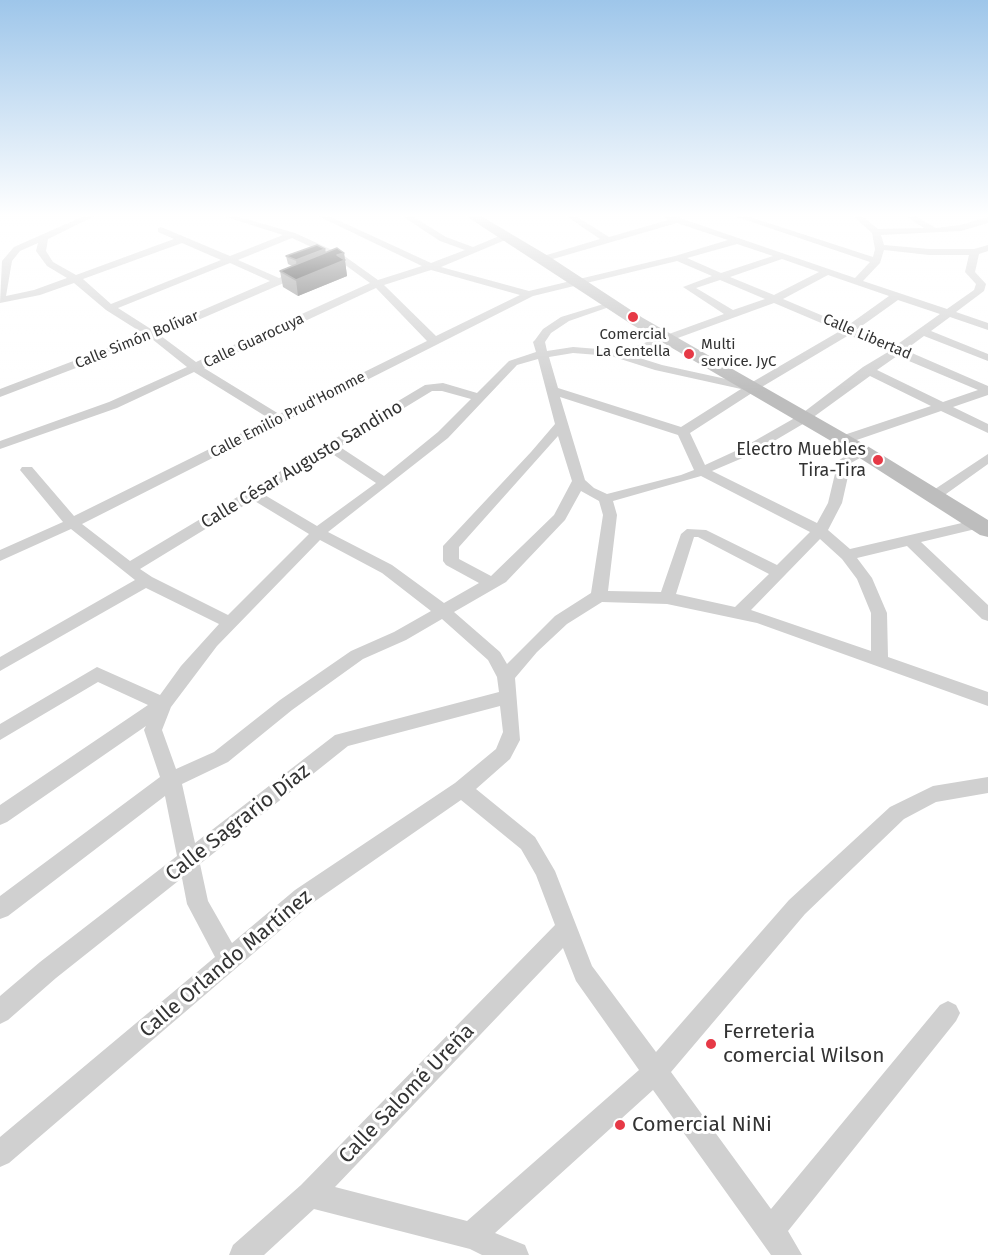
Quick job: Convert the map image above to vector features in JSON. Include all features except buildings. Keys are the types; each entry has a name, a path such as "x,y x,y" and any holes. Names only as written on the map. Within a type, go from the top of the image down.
{"main road":[{"path":"568,275 610,305 862,451 983,527"}],"street":[{"path":"2,275 0,299 36,293 88,275"},
{"path":"68,275 110,308 153,335 196,368 280,420"},
{"path":"110,308 193,275"},
{"path":"265,275 278,281"},
{"name":"Calle Simón Bolívar","path":"0,393 153,335 295,275"},
{"path":"364,275 377,284 434,341"},
{"name":"Calle Guarocuya","path":"0,445 113,405 377,284 407,275"},
{"path":"458,275 529,294"},
{"name":"Calle Emilio Prud'Homme","path":"0,556 280,420 529,294 606,275"},
{"name":"Calle Libertad","path":"717,275 776,298 988,391"},
{"path":"725,275 688,288 732,314"},
{"path":"229,961 198,904 171,780 153,730 163,704 193,663 318,533 442,435 513,363 527,357 573,350 611,352 638,349 776,298 821,275"},
{"path":"838,275 988,327"},
{"path":"857,281 864,275"},
{"path":"610,305 565,319 547,331 539,342 579,481 589,492 605,499 686,478 747,451 804,418 985,286 973,275"},
{"path":"683,432 751,388 849,330 898,295"},
{"path":"923,332 988,358"},
{"path":"611,352 659,368 751,388"},
{"path":"867,370 988,429"},
{"name":"Calle César Augusto Sandino","path":"130,568 429,388 443,387 479,398"},
{"path":"553,391 683,432 700,471 820,531 847,555 864,578 879,613 879,660"},
{"path":"843,440 988,391"},
{"path":"492,583 451,561 451,546 536,455 561,424"},
{"path":"331,447 384,482"},
{"path":"739,613 820,531 835,503 845,461 862,451"},
{"path":"934,496 988,458"},
{"path":"27,470 72,523 146,581 231,623"},
{"path":"0,909 171,780 221,757 286,705 357,655 400,636 500,579 560,517 579,481"},
{"path":"252,494 318,533 387,569 444,612 494,656 507,687"},
{"path":"599,596 610,515 605,499"},
{"path":"847,555 910,540 983,527"},
{"path":"667,598 688,534 692,532 701,532 778,572"},
{"path":"910,540 988,615"},
{"path":"0,665 146,581"},
{"path":"507,687 531,648 561,620 599,596 667,598 760,618 988,699"},
{"path":"0,734 97,675 163,704"},
{"name":"Calle Orlando Martínez","path":"0,1154 303,897 462,789 503,754 511,740 512,732 507,687"},
{"name":"Calle Sagrario Díaz","path":"0,1012 48,970 342,740 507,687"},
{"path":"0,816 163,704"},
{"path":"471,1236 656,1071 797,908 897,813 933,794 988,785"},
{"path":"462,789 528,843 545,871 584,974 788,1255"},
{"name":"Calle Salomé Ureña","path":"243,1255 310,1194 566,929"},
{"path":"771,1230 948,1013"},
{"path":"310,1194 471,1236 515,1255"}],"place":[{"name":"Comercial La Centella","path":"633,317"},
{"name":"Multi service. JyC","path":"689,354"},
{"name":"Electro Muebles Tira-Tira","path":"878,460"},
{"name":"Ferreteria comercial Wilson","path":"711,1044"},
{"name":"Comercial NiNi","path":"620,1125"}]}
